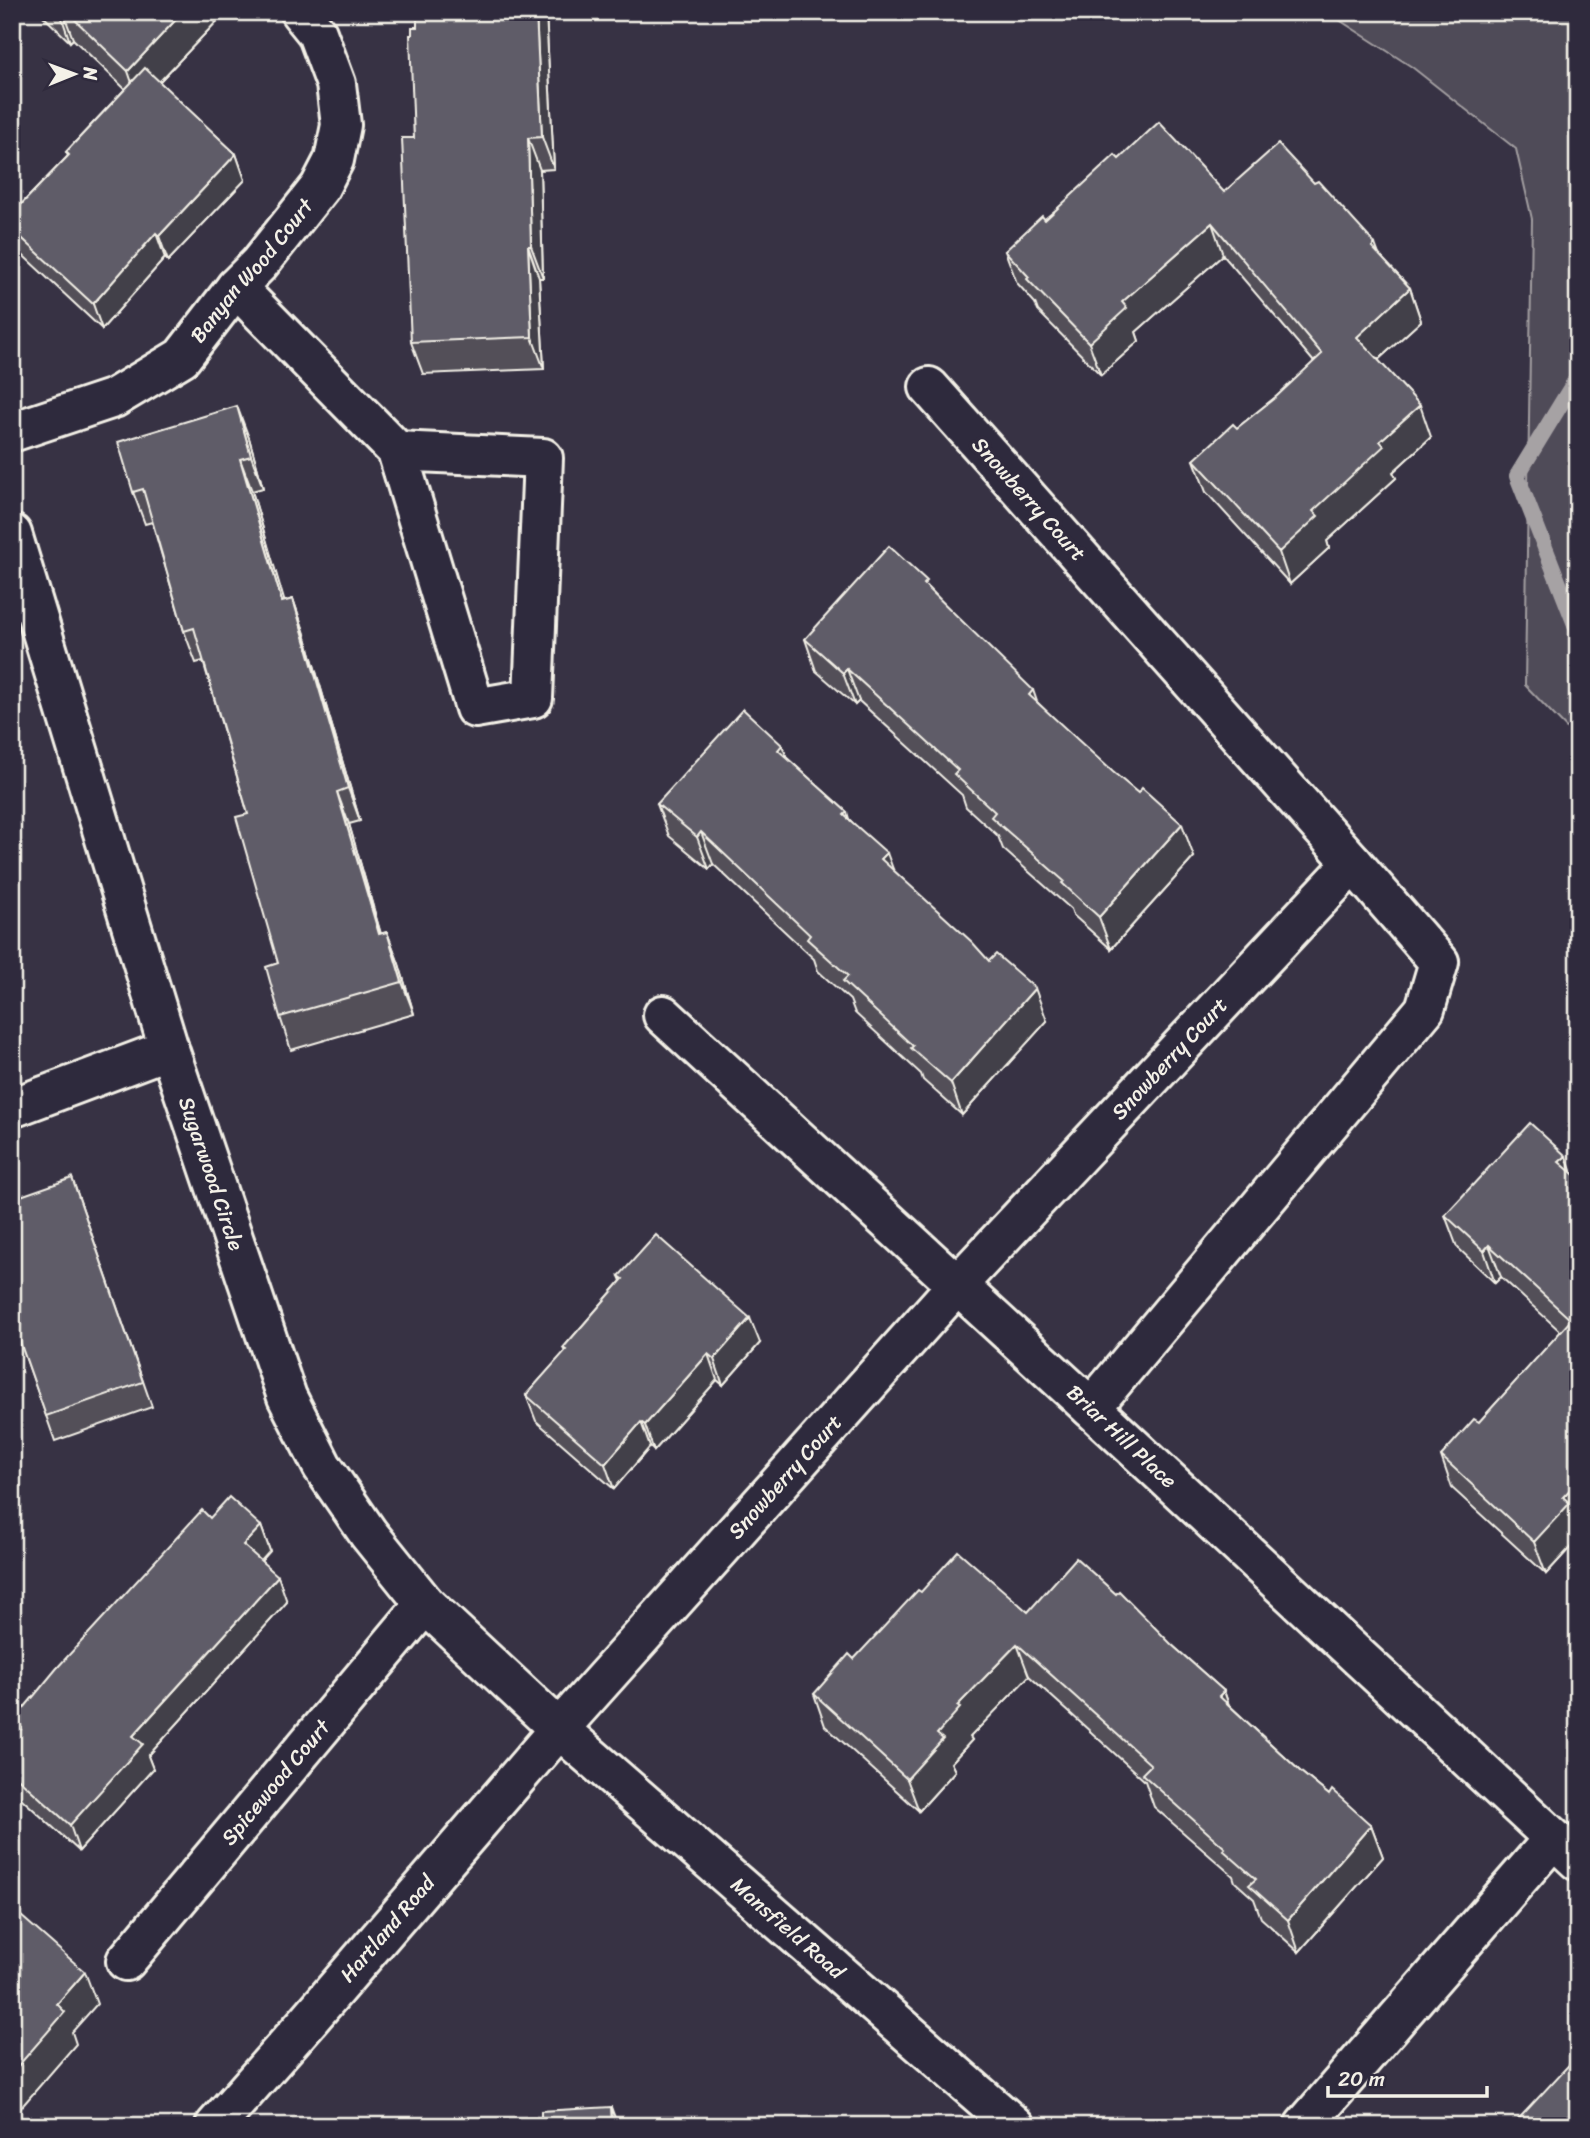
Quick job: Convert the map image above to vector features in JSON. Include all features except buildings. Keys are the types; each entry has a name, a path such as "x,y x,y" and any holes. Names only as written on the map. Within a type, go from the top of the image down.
{"street":[{"name":"Banyan Wood Court","path":"12,432 114,398 182,356 236,286 259,264 320,187 334,160 341,125 336,84 317,33 300,12"},
{"path":"236,286 397,451 475,708 533,698 543,458 397,451"},
{"name":"Snowberry Court","path":"559,1730 957,1286 1353,863 929,387"},
{"name":"Sugarwood Circle","path":"12,534 169,1049 287,1397 322,1466 369,1533 425,1604 559,1730"},
{"path":"1091,1408 1425,1009 1439,962 1353,863"},
{"name":"Briar Hill Place","path":"663,1015 1566,1850"},
{"path":"12,1108 169,1049"},
{"name":"Spicewood Court","path":"126,1961 425,1604"},
{"name":"Hartland Road","path":"215,2126 559,1730"},
{"name":"Mansfield Road","path":"559,1730 1015,2126"},
{"path":"1304,2126 1566,1850"}],"shaded area":[{"path":"1327,12 1578,12 1578,740 1525,685 1532,219 1516,149 1412,67"}],"waterway":[{"path":"1578,376 1517,476 1578,632"}]}
